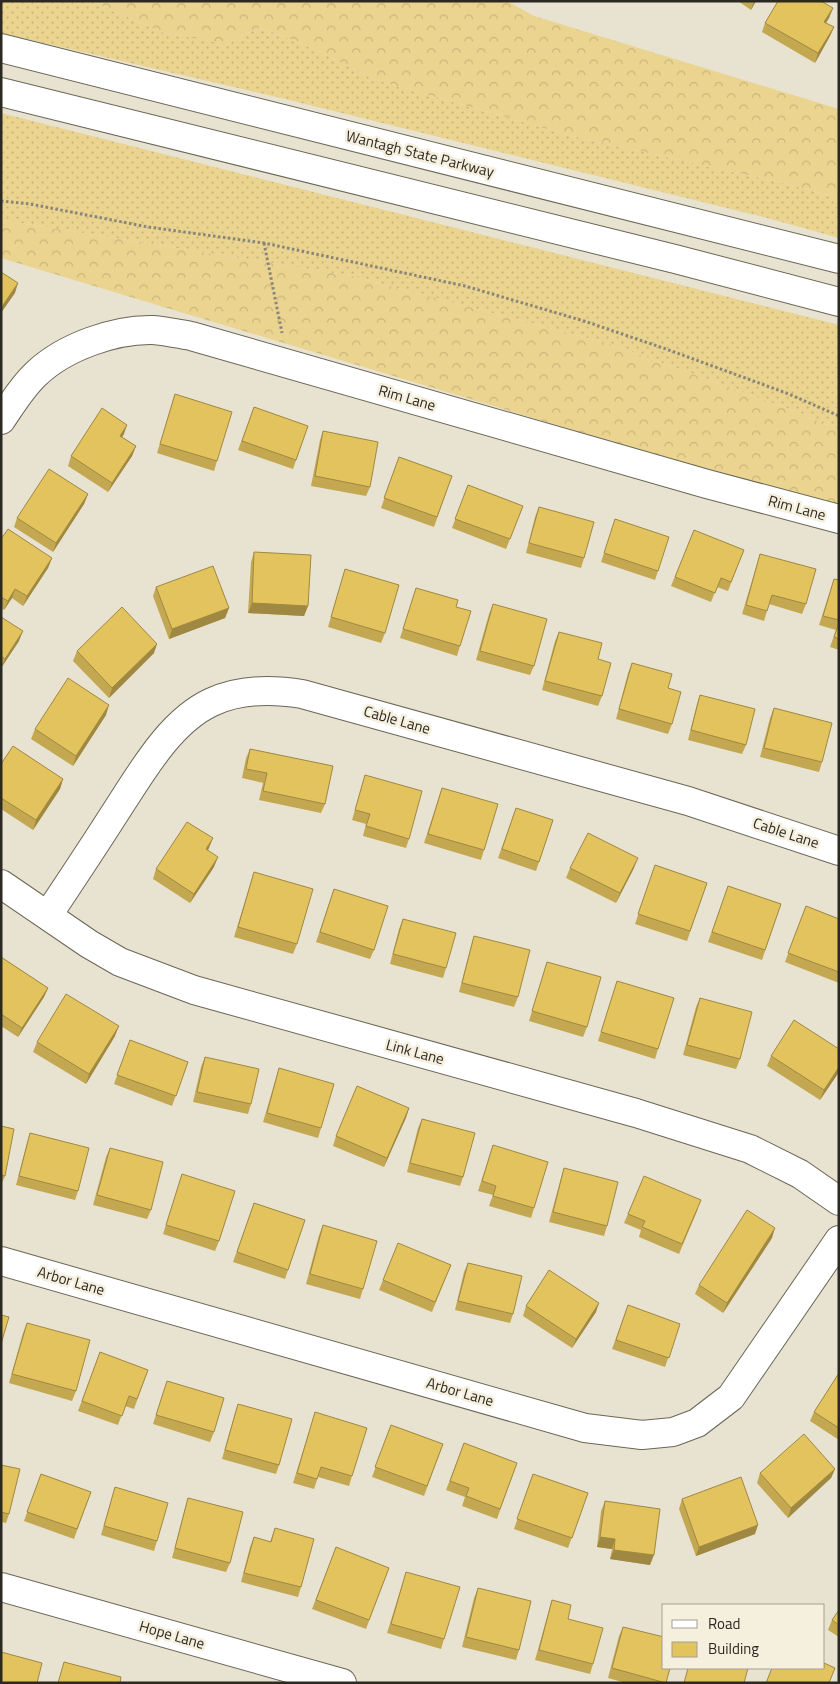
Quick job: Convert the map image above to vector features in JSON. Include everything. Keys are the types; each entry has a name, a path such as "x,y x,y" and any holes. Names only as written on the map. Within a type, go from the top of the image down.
{"main road":[{"name":"Wantagh State Parkway","path":"1,48 839,259"},
{"path":"1,92 675,259 839,302"},
{"name":"Rim Lane","path":"1,420 15,399 36,374 65,352 115,334 153,330 191,336 707,484 839,519"},
{"name":"Cable Lane","path":"48,915 151,758 184,720 212,702 243,692 279,690 302,694 688,801 839,850"},
{"name":"Link Lane","path":"1,884 89,944 120,962 194,990 636,1113 750,1149 800,1174 839,1200"},
{"name":"Arbor Lane","path":"1,1261 585,1428 642,1435 673,1432 697,1423 731,1398 839,1240"},
{"name":"Hope Lane","path":"1,1587 342,1683"}],"path":[{"path":"1,201 30,204 148,227 264,243 465,286 584,321 789,394 839,416"},
{"path":"264,243 288,364"}],"green space":[{"path":"1,1 92,1 161,32 227,44 259,27 303,44 376,80 572,136 787,184 839,198 839,238 767,218 281,98 1,33"},
{"path":"92,1 507,1 534,16 839,109 839,198 787,184 572,136 376,80 303,44 259,27 227,44 161,32"},
{"path":"1,113 839,325 839,430 794,411 610,344 352,276 1,220"},
{"path":"1,220 352,276 610,344 794,411 839,430 839,510 1,258"}],"building":[{"path":"778,1 821,1 833,8 824,22 834,27 818,53 765,23"},
{"path":"1,272 18,283 1,308"},
{"path":"175,394 232,412 217,461 160,444"},
{"path":"254,407 308,426 296,460 242,441"},
{"path":"102,408 127,425 120,436 136,446 112,483 71,456"},
{"path":"323,431 378,442 370,487 315,476"},
{"path":"399,457 452,476 437,517 384,498"},
{"path":"49,469 88,494 56,543 17,518"},
{"path":"468,485 523,506 510,539 455,519"},
{"path":"539,507 594,522 584,558 529,543"},
{"path":"615,519 669,537 658,571 604,553"},
{"path":"8,529 52,558 27,596 15,589 8,601 1,597 1,539"},
{"path":"694,530 744,550 731,582 721,578 715,593 675,577"},
{"path":"254,552 311,555 308,606 252,603"},
{"path":"760,554 816,569 806,604 772,595 767,611 746,605"},
{"path":"213,566 229,608 172,629 156,587"},
{"path":"345,569 399,585 385,633 331,617"},
{"path":"834,579 839,580 839,620 823,616"},
{"path":"416,588 458,600 456,607 471,611 460,646 403,629"},
{"path":"493,604 547,619 534,666 480,651"},
{"path":"122,607 157,644 112,688 77,651"},
{"path":"1,617 23,631 5,659 1,656"},
{"path":"839,623 839,639 834,637"},
{"path":"559,632 602,643 598,659 611,663 602,696 545,681"},
{"path":"632,663 672,674 668,688 681,692 672,724 619,709"},
{"path":"68,678 109,705 76,756 35,729"},
{"path":"700,695 755,709 746,745 691,730"},
{"path":"774,708 832,723 822,762 764,748"},
{"path":"13,746 63,779 36,820 1,798 1,764"},
{"path":"250,749 333,766 325,804 263,791 267,773 246,769"},
{"path":"365,775 422,791 409,839 366,826 370,814 355,810"},
{"path":"442,788 498,804 484,850 428,834"},
{"path":"516,808 553,820 539,862 502,849"},
{"path":"187,822 213,838 206,849 218,857 194,894 156,869"},
{"path":"588,833 638,858 620,893 570,868"},
{"path":"655,865 707,883 690,931 638,914"},
{"path":"254,872 313,889 297,944 238,927"},
{"path":"728,886 781,904 765,950 712,932"},
{"path":"334,889 388,906 374,950 320,932"},
{"path":"806,906 839,919 839,972 788,953"},
{"path":"403,919 456,933 446,968 393,954"},
{"path":"474,936 530,950 518,997 462,983"},
{"path":"1,957 48,988 22,1028 1,1014"},
{"path":"547,962 601,977 587,1027 532,1011"},
{"path":"617,981 674,998 658,1049 601,1032"},
{"path":"66,994 119,1026 89,1074 37,1042"},
{"path":"700,998 752,1012 740,1059 687,1045"},
{"path":"794,1020 839,1049 839,1067 824,1090 771,1056"},
{"path":"130,1040 188,1062 176,1096 117,1075"},
{"path":"205,1057 259,1069 251,1104 197,1092"},
{"path":"279,1068 334,1084 321,1128 267,1113"},
{"path":"357,1086 409,1108 387,1158 336,1136"},
{"path":"422,1119 475,1133 463,1177 410,1163"},
{"path":"1,1126 14,1129 5,1176 1,1175"},
{"path":"30,1133 89,1148 78,1191 19,1176"},
{"path":"493,1145 548,1162 534,1208 493,1196 496,1186 482,1181"},
{"path":"110,1148 163,1162 151,1210 97,1195"},
{"path":"564,1168 618,1182 607,1226 553,1212"},
{"path":"182,1174 235,1191 219,1241 166,1225"},
{"path":"644,1176 701,1200 682,1244 642,1227 645,1221 628,1214"},
{"path":"254,1203 305,1220 288,1270 237,1252"},
{"path":"747,1210 775,1228 727,1303 699,1285"},
{"path":"323,1225 377,1241 363,1289 310,1274"},
{"path":"398,1243 451,1265 435,1302 383,1280"},
{"path":"468,1263 522,1276 513,1314 458,1301"},
{"path":"549,1270 599,1303 576,1339 526,1306"},
{"path":"628,1305 680,1324 669,1358 616,1340"},
{"path":"1,1315 9,1317 1,1344"},
{"path":"27,1323 90,1340 76,1391 12,1374"},
{"path":"100,1352 148,1370 137,1399 129,1396 122,1416 82,1401"},
{"path":"839,1373 839,1428 814,1412"},
{"path":"167,1381 224,1398 214,1432 156,1415"},
{"path":"238,1404 292,1419 279,1465 225,1450"},
{"path":"315,1412 367,1428 352,1476 321,1467 317,1479 297,1473"},
{"path":"391,1425 443,1444 427,1486 375,1467"},
{"path":"804,1434 835,1469 791,1508 760,1473"},
{"path":"464,1443 517,1463 500,1509 466,1496 469,1488 450,1481"},
{"path":"1,1465 20,1469 9,1514 1,1512"},
{"path":"41,1474 91,1492 77,1529 27,1512"},
{"path":"533,1474 588,1493 572,1538 517,1519"},
{"path":"741,1477 758,1525 699,1547 682,1499"},
{"path":"115,1487 168,1503 157,1541 104,1526"},
{"path":"188,1498 243,1512 230,1563 175,1548"},
{"path":"605,1501 660,1509 654,1555 614,1550 615,1539 600,1537"},
{"path":"275,1528 314,1539 301,1587 244,1573 254,1537 271,1542"},
{"path":"336,1547 389,1568 369,1620 316,1600"},
{"path":"406,1572 460,1587 444,1639 391,1624"},
{"path":"478,1588 531,1601 519,1650 466,1637"},
{"path":"552,1600 571,1605 568,1619 603,1628 593,1664 539,1650"},
{"path":"839,1610 839,1625 832,1620"},
{"path":"623,1627 662,1637 662,1669 670,1669 666,1683 612,1668"},
{"path":"1,1652 42,1663 37,1683 1,1683"},
{"path":"64,1662 121,1677 120,1683 58,1683"},
{"path":"825,1663 835,1668 829,1683 766,1683 772,1669 825,1669"},
{"path":"688,1669 748,1669 744,1683 684,1683"}]}
